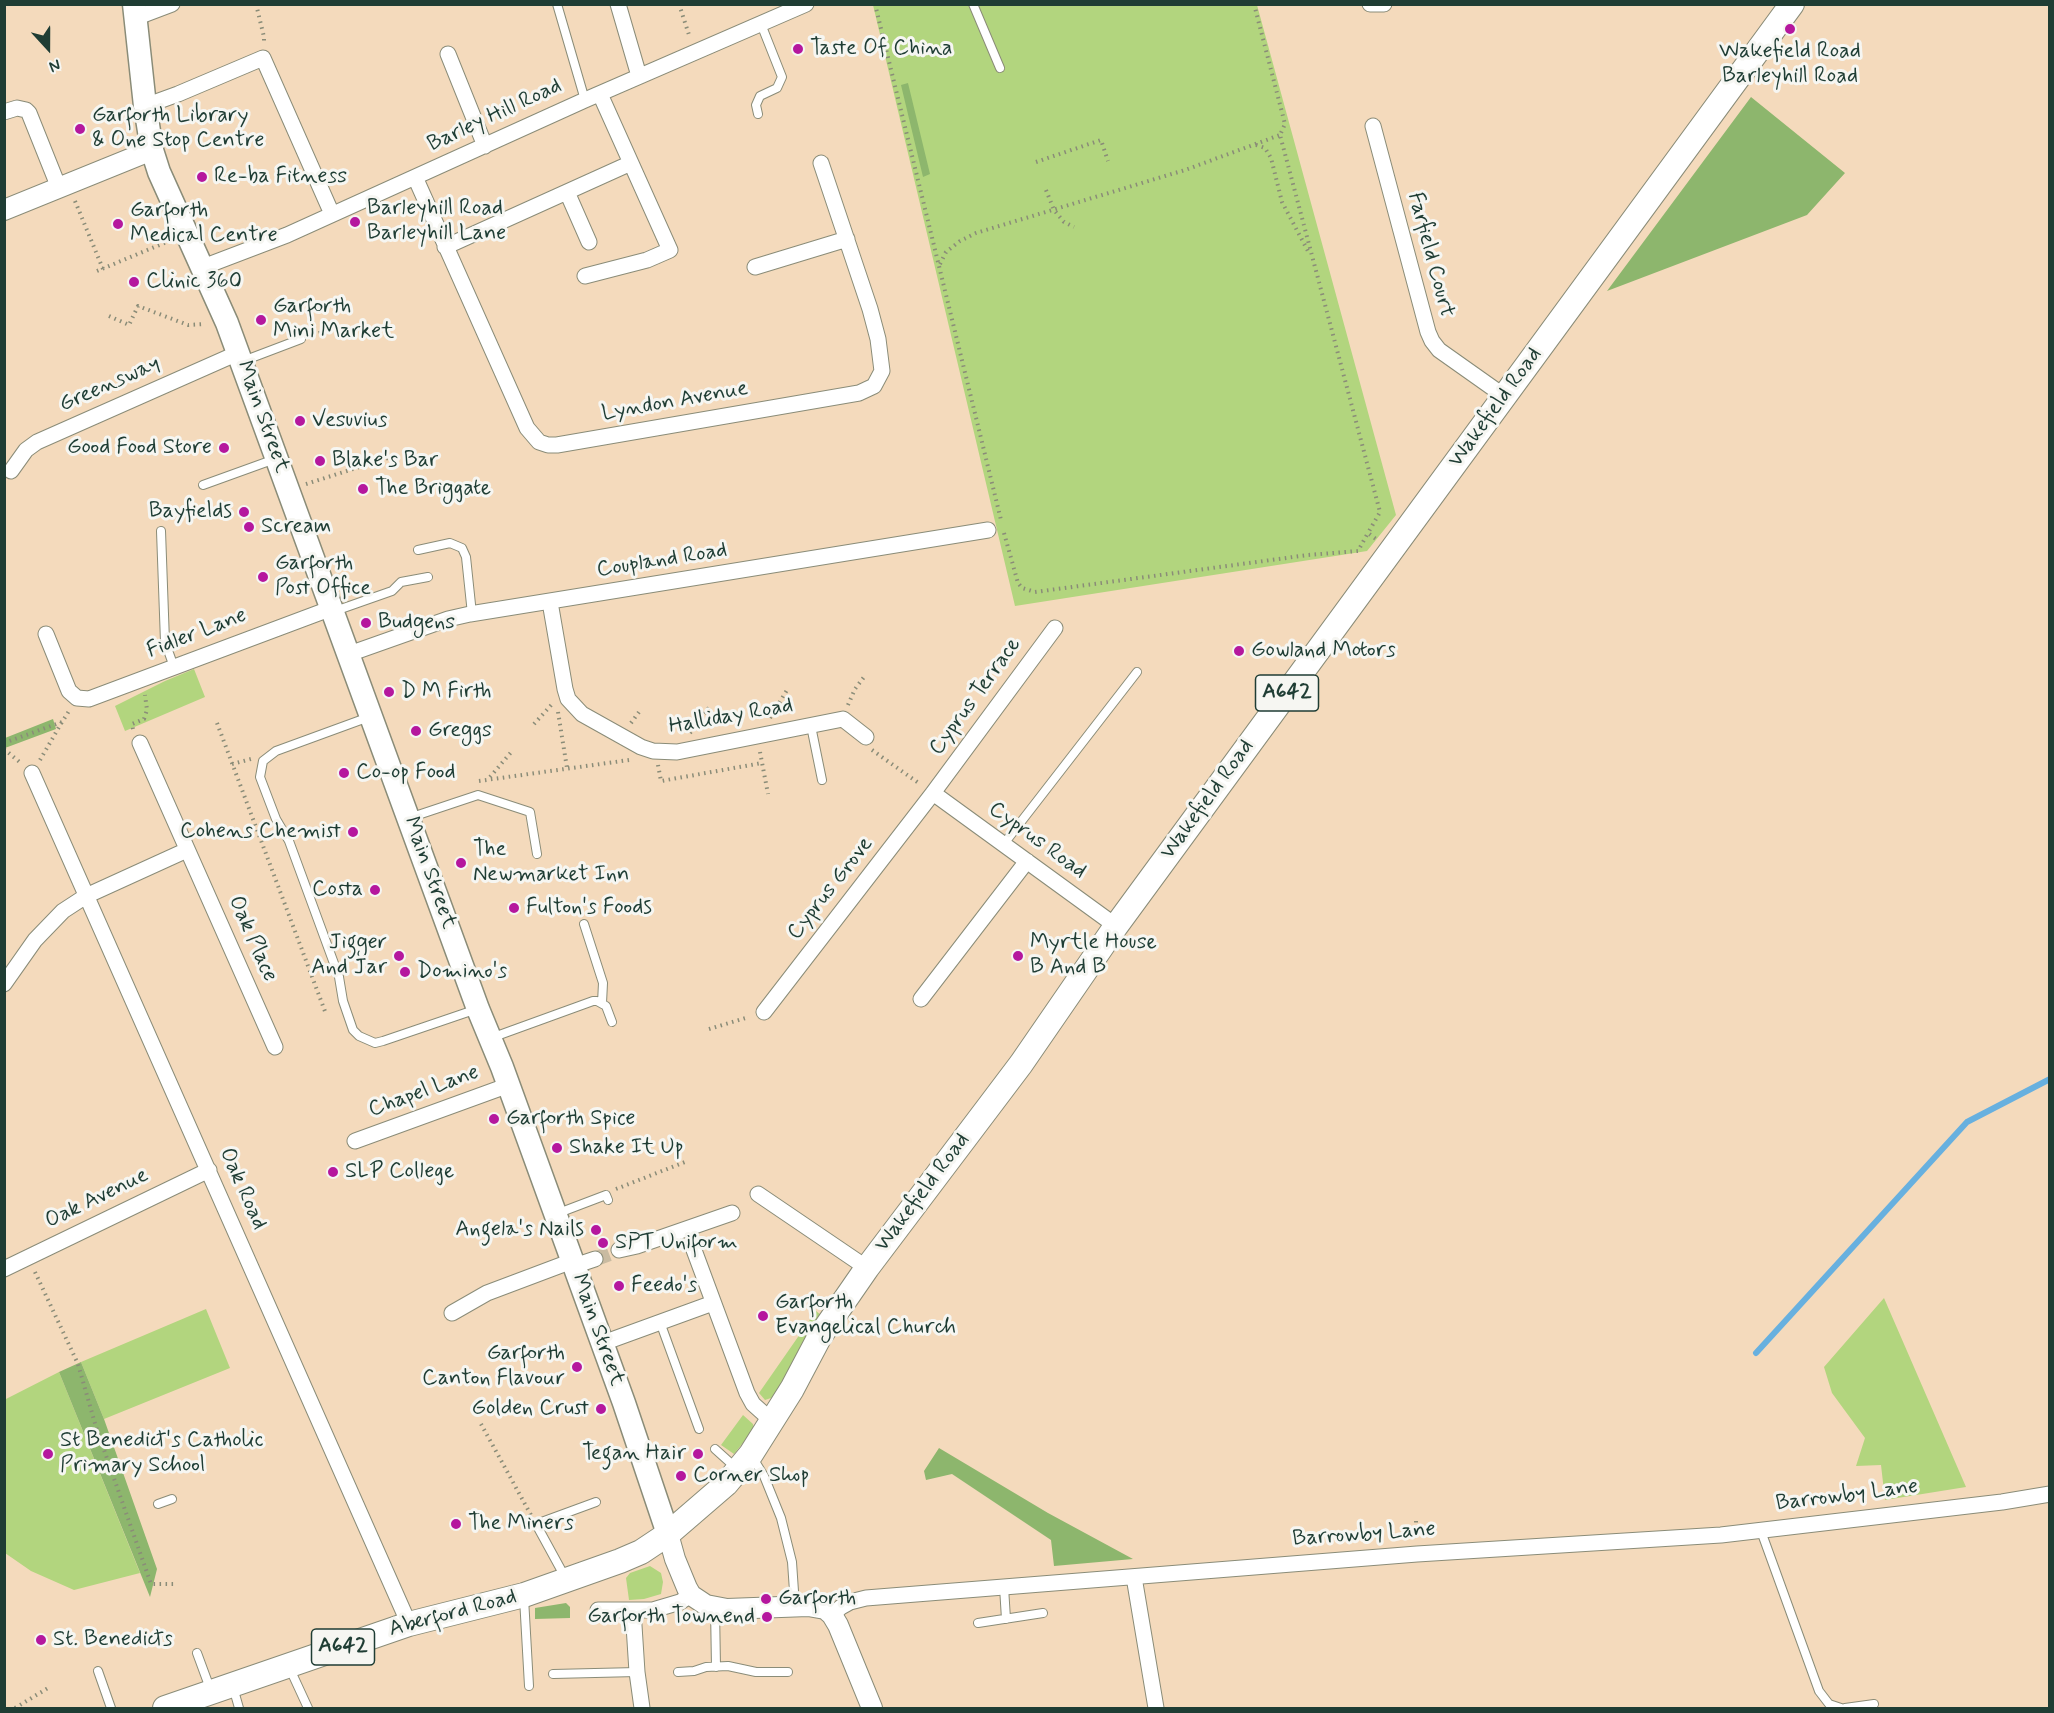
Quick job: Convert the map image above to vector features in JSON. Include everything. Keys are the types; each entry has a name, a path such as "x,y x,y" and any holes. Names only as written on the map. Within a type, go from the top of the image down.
{"main road":[{"name":"Wakefield Road","path":"668,1534 726,1484 744,1462 792,1389 820,1336 867,1268 1022,1064 1116,926 1792,4"},
{"name":"Main Street","path":"135,11 145,106 152,150 159,172 203,267 240,357 478,1009 509,1085 603,1343 668,1534"},
{"name":"Aberford Road","path":"165,1708 409,1624 524,1595 567,1581 641,1552 668,1534"}],"street":[{"path":"135,11 172,4"},
{"path":"618,4 639,76"},
{"name":"Barley Hill Road","path":"203,267 287,235 585,100 806,4"},
{"path":"1370,4 1384,4"},
{"path":"448,54 485,146"},
{"path":"145,106 263,58 332,214"},
{"path":"585,276 647,260 670,250 600,94"},
{"path":"4,112 17,108 29,113 63,186"},
{"name":"Farfield Court","path":"1373,126 1432,341 1439,350 1504,396"},
{"path":"4,210 152,150"},
{"name":"Lyndon Avenue","path":"415,177 527,428 539,442 557,445 867,391 879,379 882,363 870,309 822,163"},
{"path":"445,247 631,164"},
{"path":"567,192 589,242"},
{"path":"755,267 847,239"},
{"name":"Greensway","path":"11,471 17,460 37,442 240,357"},
{"name":"Coupland Road","path":"349,654 448,619 472,614 988,530"},
{"name":"Halliday Road","path":"550,602 565,689 574,707 582,714 656,754 677,752 843,719"},
{"name":"Fidler Lane","path":"77,699 88,699 333,610"},
{"name":"Cyprus Terrace","path":"933,793 1054,628"},
{"path":"46,634 69,691 77,699"},
{"path":"843,719 866,737"},
{"name":"Oak Place","path":"140,743 275,1047"},
{"name":"Oak Road","path":"32,773 409,1624"},
{"name":"Cyprus Road","path":"933,793 1116,926"},
{"name":"Cyprus Grove","path":"764,1012 933,793"},
{"path":"4,984 44,930 63,911 86,896 187,850"},
{"path":"921,999 1027,861"},
{"name":"Chapel Lane","path":"355,1141 509,1085"},
{"name":"Oak Avenue","path":"4,1269 209,1170"},
{"path":"758,1194 867,1268"},
{"path":"619,1250 732,1213"},
{"path":"694,1250 747,1393 753,1404 772,1421"},
{"path":"452,1313 487,1293 573,1264 595,1259"},
{"path":"603,1343 713,1303"},
{"name":"Barrowby Lane","path":"832,1615 850,1602 866,1598 1417,1554 1721,1535 2002,1502 2049,1494"},
{"path":"668,1534 680,1572 691,1595 706,1605 715,1608 795,1606 825,1609 838,1624 872,1708"},
{"path":"1134,1577 1156,1708"},
{"path":"598,1610 667,1607 691,1595"},
{"path":"633,1610 642,1708"}],"lane":[{"path":"556,4 585,100"},
{"path":"973,4 1000,68"},
{"path":"758,114 756,105 760,96 777,88 783,77 761,24"},
{"path":"240,357 301,339"},
{"path":"203,485 277,458"},
{"path":"161,531 165,642 174,667"},
{"path":"418,550 450,543 462,548 466,557 472,614"},
{"path":"333,610 392,591 401,582 428,577"},
{"path":"1003,845 1137,672"},
{"path":"371,716 276,751 263,761 260,777 276,819 289,842 339,977 342,1001 353,1030 359,1036 375,1043 478,1009"},
{"path":"811,726 822,780"},
{"path":"409,818 478,795 530,812 537,854"},
{"path":"584,924 603,983 602,1003"},
{"path":"491,1038 588,1002 602,1003 608,1009 612,1022"},
{"path":"555,1214 607,1197"},
{"path":"660,1322 699,1429"},
{"path":"715,1449 744,1462 764,1476 781,1518 792,1562 795,1606"},
{"path":"158,1504 172,1498"},
{"path":"567,1581 536,1524 596,1502"},
{"path":"1761,1531 1819,1691 1829,1704 1843,1708 1874,1704"},
{"path":"1004,1587 1006,1619"},
{"path":"524,1595 529,1686"},
{"path":"715,1608 716,1667"},
{"path":"978,1623 1043,1613"},
{"path":"197,1653 222,1689 239,1708"},
{"path":"288,1666 308,1708"},
{"path":"678,1672 694,1671 706,1667 740,1668 756,1672 788,1672"},
{"path":"98,1671 111,1708"},
{"path":"553,1674 637,1672"}],"path":[{"path":"255,4 264,37 263,58"},
{"path":"679,4 694,53"},
{"path":"875,4 1001,521"},
{"path":"1004,532 1018,583 1022,588 1035,592 1308,555 1359,551 1380,512 1280,135 1285,124 1254,4"},
{"path":"939,264 946,252 960,241 976,233 1185,170 1280,135"},
{"path":"1036,162 1101,140 1108,161"},
{"path":"1255,144 1265,148 1271,158 1282,202 1313,259"},
{"path":"63,186 85,225 103,269"},
{"path":"1046,190 1054,210 1064,222 1074,227"},
{"path":"79,228 85,225"},
{"path":"97,271 186,234"},
{"path":"109,316 129,325 138,306 188,325 227,323"},
{"path":"288,489 393,456"},
{"path":"1368,533 1392,550"},
{"path":"843,719 855,689 864,677"},
{"path":"140,743 132,724 144,719 147,710 142,679"},
{"path":"768,794 762,763 765,735 769,720 787,690"},
{"path":"32,773 77,699"},
{"path":"534,724 556,699 567,768"},
{"path":"692,749 689,734 711,705"},
{"path":"4,743 62,722"},
{"path":"217,723 326,1014"},
{"path":"866,737 867,747 933,793"},
{"path":"489,778 513,750"},
{"path":"468,799 474,783 489,778 656,754 661,781 762,763"},
{"path":"232,764 248,758"},
{"path":"709,1029 764,1012"},
{"path":"607,1197 685,1162"},
{"path":"28,1257 78,1364 96,1427 151,1584 174,1584"},
{"path":"481,1424 536,1524"},
{"path":"15,1708 48,1688"}],"green space":[{"path":"873,5 1257,5 1396,515 1367,551 1015,606"},
{"path":"908,83 930,174 923,177 901,85"},
{"path":"1751,97 1845,173 1807,215 1607,291"},
{"path":"194,669 205,697 125,731 115,706"},
{"path":"53,719 56,729 5,748 5,738"},
{"path":"1884,1298 1966,1487 1885,1500 1881,1465 1856,1466 1865,1438 1832,1393 1824,1367"},
{"path":"206,1309 230,1368 104,1419 81,1362"},
{"path":"816,1311 821,1315 774,1397 765,1400 759,1393"},
{"path":"81,1362 104,1419 157,1569 150,1597 59,1372"},
{"name":"St Benedict's Catholic Primary School","path":"59,1372 140,1573 74,1590 31,1571 5,1553 4,1400"},
{"path":"743,1415 753,1424 754,1429 734,1454 721,1445"},
{"path":"939,1448 1048,1513 1133,1559 1054,1566 1051,1540 952,1474 926,1480 924,1471"},
{"path":"650,1566 661,1573 663,1582 661,1594 629,1600 626,1578 630,1573"},
{"path":"566,1603 570,1607 570,1618 535,1619 535,1608"}],"waterway":[{"path":"1756,1353 1967,1122 2050,1079"}],"tunnel":[{"path":"595,1259 619,1250"}],"place":[{"name":"Wakefield Road Barleyhill Road","path":"1790,29"},
{"name":"Taste Of China","path":"798,49"},
{"name":"Garforth Library & One Stop Centre","path":"80,129"},
{"name":"Re-ba Fitness","path":"202,177"},
{"name":"Barleyhill Road Barleyhill Lane","path":"355,222"},
{"name":"Garforth Medical Centre","path":"118,224"},
{"name":"Clinic 360","path":"134,282"},
{"name":"Garforth Mini Market","path":"261,320"},
{"name":"Vesuvius","path":"300,421"},
{"name":"Good Food Store","path":"224,448"},
{"name":"Blake's Bar","path":"320,461"},
{"name":"The Briggate","path":"363,489"},
{"name":"Bayfields","path":"244,512"},
{"name":"Scream","path":"249,527"},
{"name":"Garforth Post Office","path":"263,577"},
{"name":"Budgens","path":"366,623"},
{"name":"Gowland Motors","path":"1239,651"},
{"name":"D M Firth","path":"389,692"},
{"name":"Greggs","path":"416,731"},
{"name":"Co-op Food","path":"344,773"},
{"name":"Cohens Chemist","path":"353,832"},
{"name":"The Newmarket Inn","path":"461,863"},
{"name":"Costa","path":"375,890"},
{"name":"Fulton's Foods","path":"514,908"},
{"name":"Jigger And Jar","path":"399,956"},
{"name":"Myrtle House B And B","path":"1018,956"},
{"name":"Domino's","path":"405,972"},
{"name":"Garforth Spice","path":"494,1119"},
{"name":"Shake It Up","path":"557,1148"},
{"name":"SLP College","path":"333,1172"},
{"name":"Angela's Nails","path":"596,1230"},
{"name":"SPT Uniform","path":"603,1243"},
{"name":"Feedo's","path":"619,1286"},
{"name":"Garforth Evangelical Church","path":"763,1316"},
{"name":"Garforth Canton Flavour","path":"577,1367"},
{"name":"Golden Crust","path":"601,1409"},
{"name":"St Benedict's Catholic Primary School","path":"48,1454"},
{"name":"Tegan Hair","path":"698,1454"},
{"name":"Corner Shop","path":"681,1476"},
{"name":"The Miners","path":"456,1524"},
{"name":"Garforth","path":"766,1599"},
{"name":"Garforth Townend","path":"767,1617"},
{"name":"St. Benedicts","path":"41,1640"}]}
